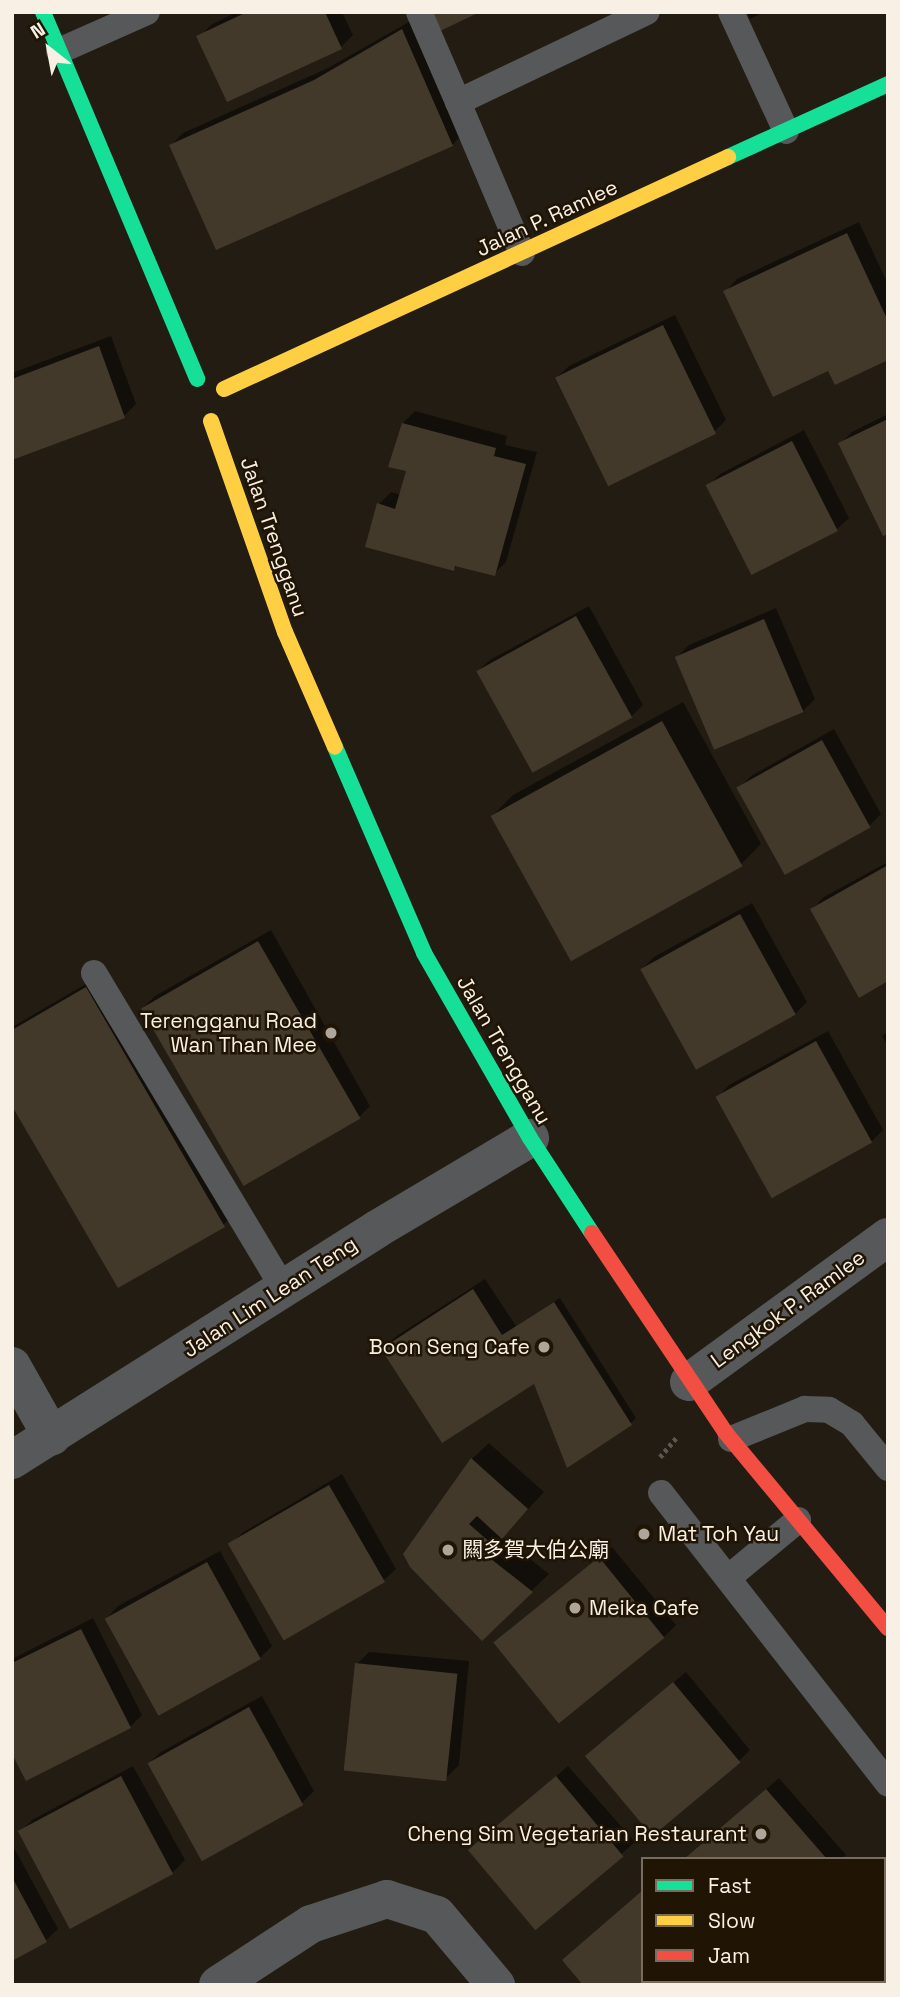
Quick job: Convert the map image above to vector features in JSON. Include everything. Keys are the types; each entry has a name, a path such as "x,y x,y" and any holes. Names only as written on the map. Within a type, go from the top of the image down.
{"main road":[{"path":"43,12 192,384 212,379 224,389"},
{"name":"Jalan P. Ramlee","path":"224,389 888,84"},
{"name":"Jalan Trengganu","path":"224,389 226,408 204,421 285,632 424,953 530,1138 698,1394 731,1439 888,1628"}],"street":[{"name":"Jalan Lim Lean Teng","path":"12,1460 377,1229 530,1138"},
{"name":"Lengkok P. Ramlee","path":"698,1394 888,1237"},
{"path":"12,1366 52,1437"},
{"path":"218,1985 312,1924 387,1899 437,1915 496,1985"}],"lane":[{"path":"59,51 147,12"},
{"path":"419,12 522,253"},
{"path":"458,102 647,12"},
{"path":"731,12 786,131"},
{"path":"94,972 285,1289"},
{"path":"731,1439 805,1409 829,1410 852,1424 888,1468"},
{"path":"661,1493 888,1784"},
{"path":"728,1578 798,1520"}],"path":[{"path":"661,1493 655,1479 656,1463 698,1394"}],"building":[{"path":"247,12 325,12 342,49 227,102 196,36"},
{"path":"432,12 480,12 440,31"},
{"path":"402,29 453,146 216,250 169,145 314,80"},
{"path":"847,233 888,321 888,360 835,385 828,371 773,397 723,291"},
{"path":"663,325 716,434 608,486 555,378"},
{"path":"99,346 125,418 12,460 12,379"},
{"path":"888,419 888,534 883,536 838,443"},
{"path":"402,423 496,448 494,456 526,464 495,576 455,566 454,571 365,547 377,503 395,509 406,471 388,467"},
{"path":"792,441 838,531 751,575 706,485"},
{"path":"576,616 632,717 533,773 476,671"},
{"path":"764,619 803,712 714,750 675,657"},
{"path":"662,721 742,866 571,961 491,816"},
{"path":"822,740 870,827 785,875 736,788"},
{"path":"888,865 888,981 859,998 810,909"},
{"path":"740,914 796,1015 696,1070 640,969"},
{"path":"258,941 361,1119 244,1186 141,1008"},
{"path":"86,987 225,1227 118,1288 12,1106 12,1030"},
{"path":"816,1041 872,1142 772,1198 715,1097"},
{"path":"473,1289 502,1335 554,1302 632,1425 567,1468 534,1384 442,1443 381,1349"},
{"name":"闗多賀大伯公廟","path":"471,1458 528,1509 502,1539 477,1516 469,1524 493,1545 486,1555 533,1592 482,1641 410,1567 403,1554"},
{"path":"329,1485 385,1582 284,1640 228,1544"},
{"path":"599,1557 664,1638 559,1723 493,1643"},
{"path":"207,1562 261,1659 158,1716 105,1619"},
{"path":"81,1629 131,1728 26,1781 12,1754 12,1663"},
{"path":"355,1663 457,1674 446,1781 344,1770"},
{"path":"673,1682 740,1762 652,1836 585,1756"},
{"path":"249,1707 303,1805 202,1861 148,1763"},
{"path":"121,1776 173,1874 70,1929 18,1831"},
{"path":"556,1776 623,1856 535,1930 468,1850"},
{"path":"766,1789 825,1857 686,1857"},
{"path":"12,1877 47,1942 12,1961"},
{"path":"641,1892 641,1983 696,1983 583,1985 562,1960"},
{"path":"886,1928 888,1930 888,1985 782,1983 886,1983"}],"traffic: fast":[{"path":"43,12 197,379"},
{"path":"728,157 888,84"},
{"path":"335,747 424,953 530,1138 592,1233"}],"traffic: slow":[{"path":"224,389 728,157"},
{"path":"211,421 285,632 335,747"}],"traffic: jam":[{"path":"592,1233 725,1432 888,1628"}],"place":[{"name":"Terengganu Road Wan Than Mee","path":"331,1033"},
{"name":"Boon Seng Cafe","path":"544,1347"},
{"name":"Mat Toh Yau","path":"644,1534"},
{"name":"闗多賀大伯公廟","path":"448,1550"},
{"name":"Meika Cafe","path":"575,1608"},
{"name":"Cheng Sim Vegetarian Restaurant","path":"761,1834"}]}
